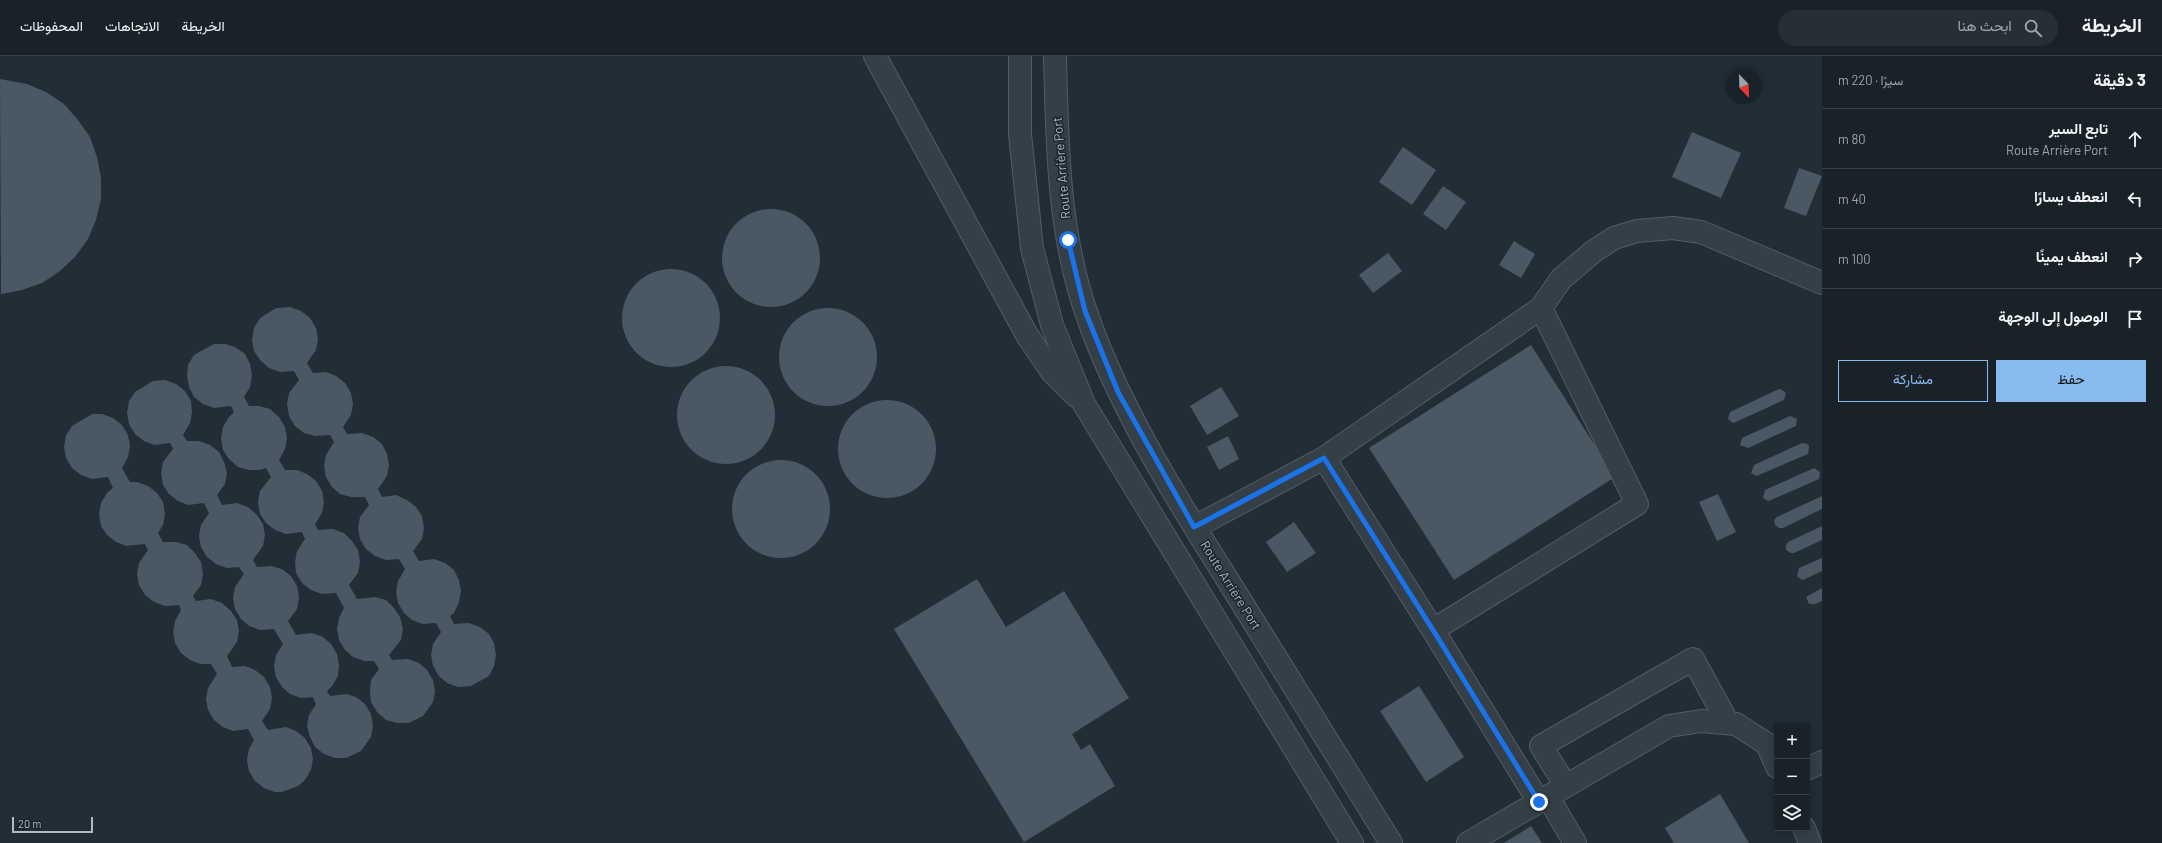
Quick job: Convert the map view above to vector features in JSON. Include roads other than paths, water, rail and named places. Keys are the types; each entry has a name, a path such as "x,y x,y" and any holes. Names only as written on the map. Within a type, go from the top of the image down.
{"street":[{"path":"875,56 1027,335 1052,372 1084,404"},
{"path":"1020,56 1020,134 1032,248 1052,325 1084,404 1352,843"},
{"name":"Route Arrière Port","path":"1055,56 1056,133 1068,240 1085,311 1118,392 1194,527 1391,843"},
{"path":"1194,527 1324,458 1541,308 1561,278 1594,251 1614,238 1637,231 1673,228 1701,232 1822,283"},
{"path":"1433,630 1637,504 1541,308"},
{"path":"1324,458 1433,630 1551,795 1575,843"},
{"path":"1551,795 1541,746 1693,659 1728,723"},
{"path":"1468,843 1669,726 1701,721 1736,724 1767,744 1774,760"},
{"path":"1810,768 1822,762"},
{"path":"1805,831 1810,843"}]}
